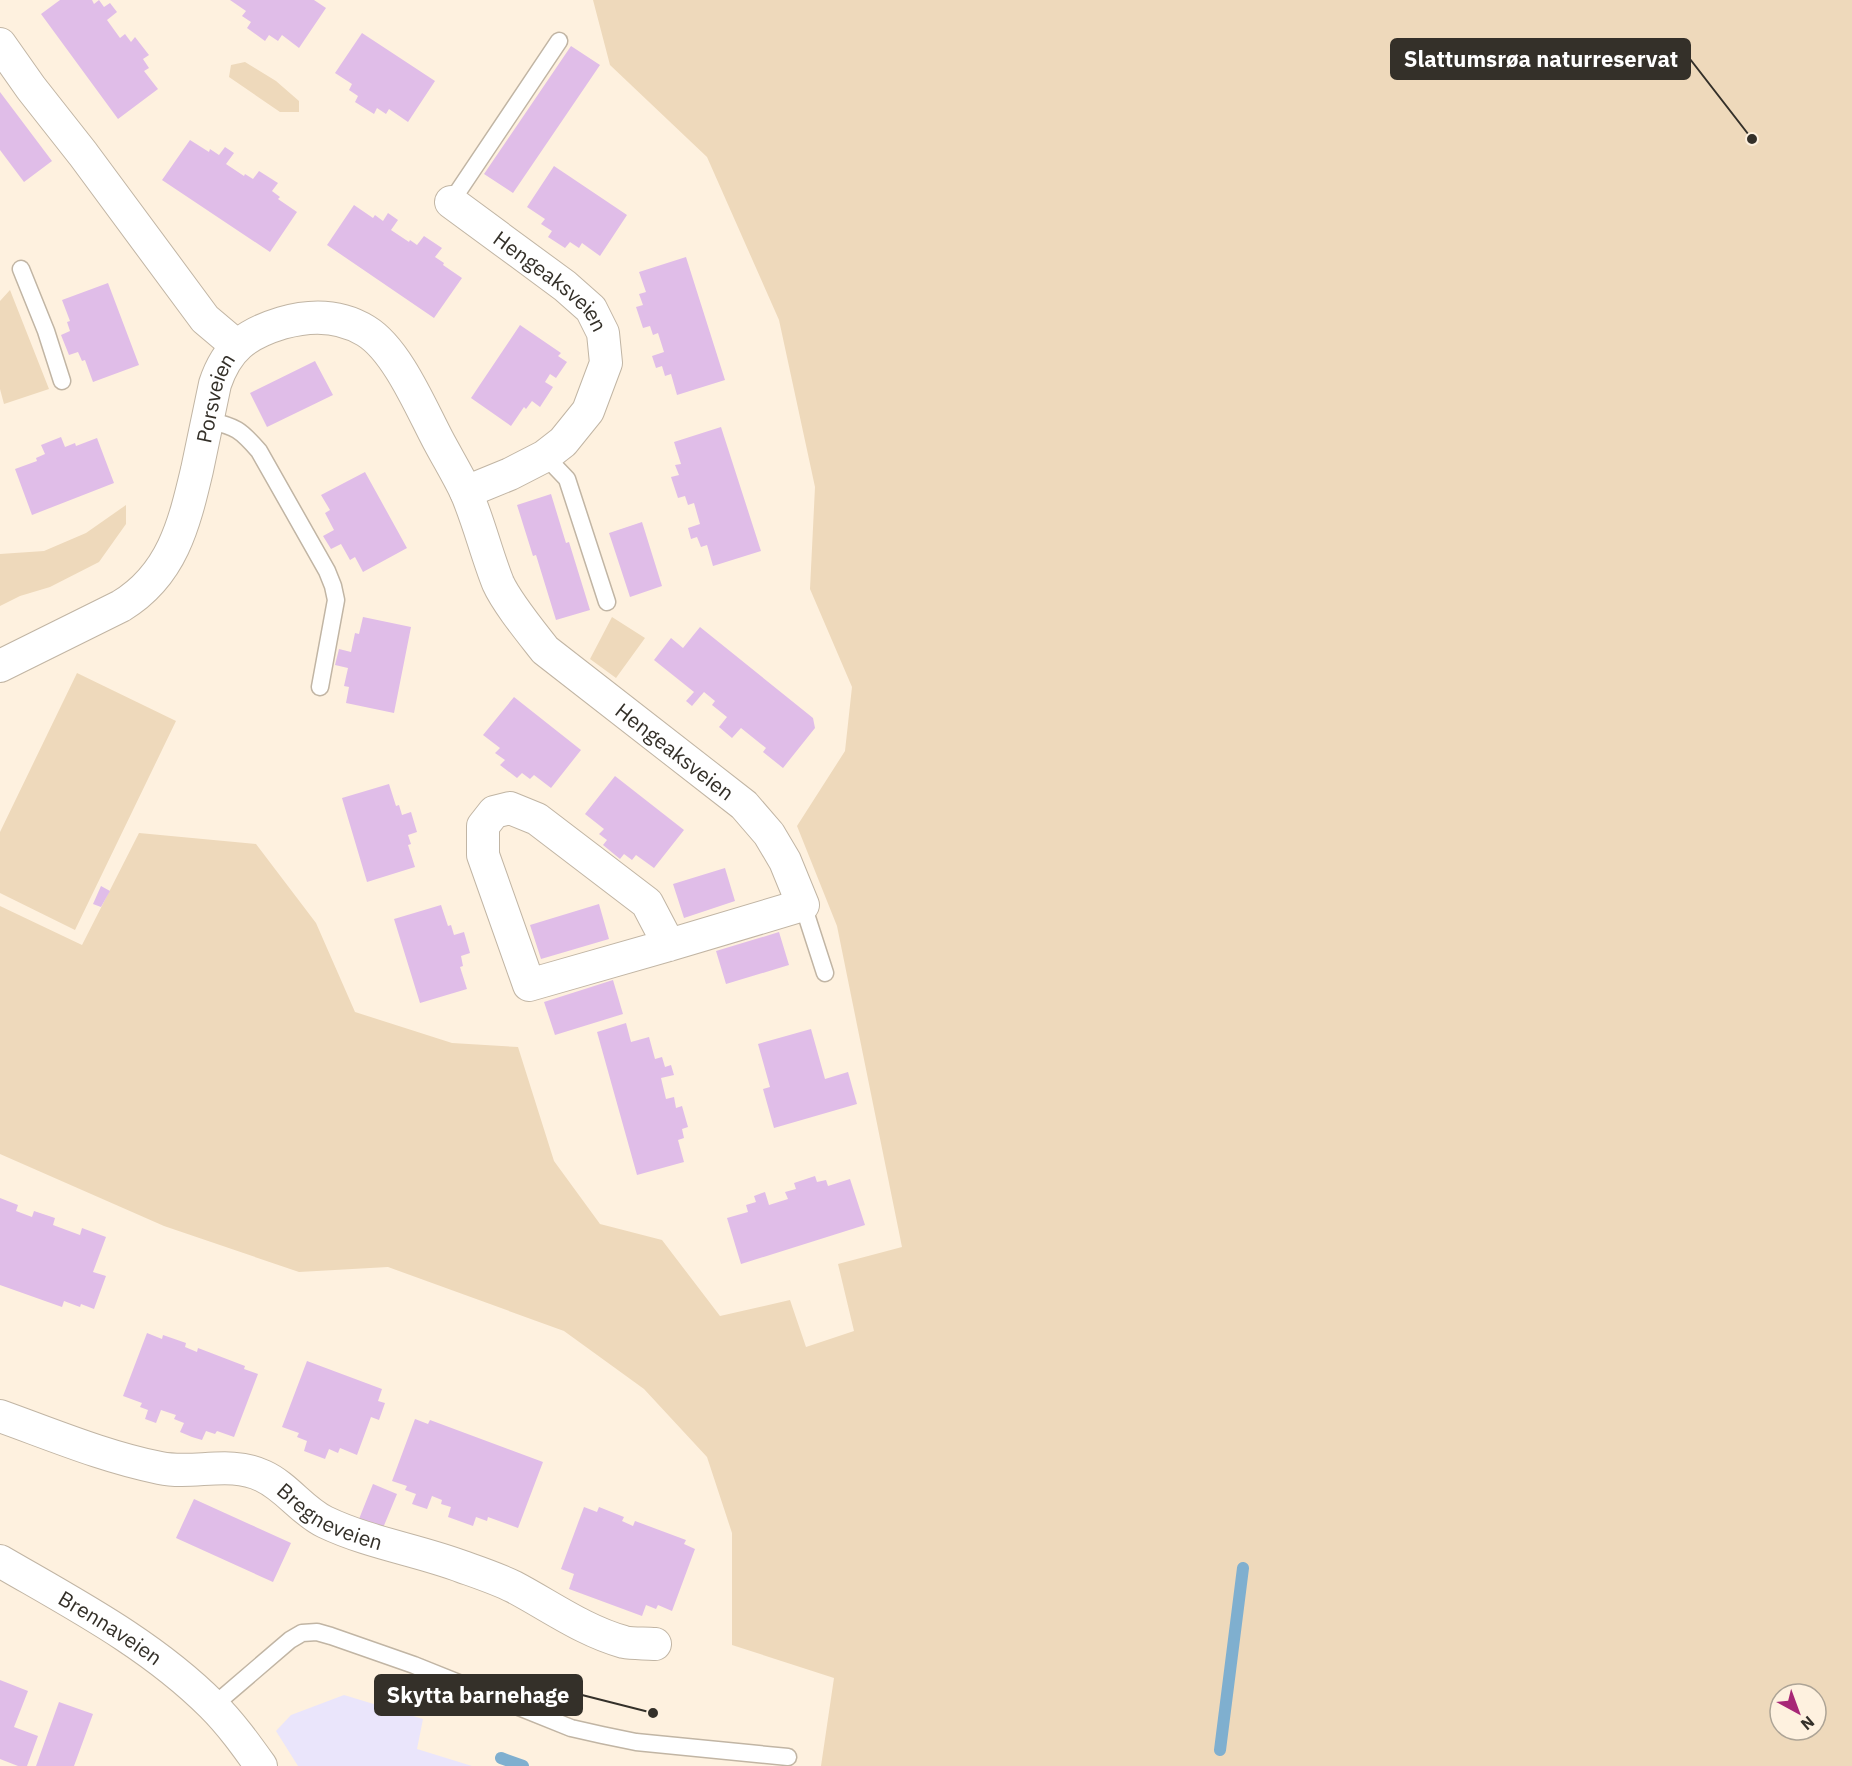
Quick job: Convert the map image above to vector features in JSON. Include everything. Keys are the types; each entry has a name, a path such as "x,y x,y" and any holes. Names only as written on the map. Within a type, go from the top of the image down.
{"street":[{"name":"Porsveien","path":"0,44 205,319 237,346 228,355 215,384 181,530 171,554 150,583 137,596 121,606 0,666"},
{"name":"Hengeaksveien","path":"451,202 565,286 591,309 603,333 606,363 588,411 563,442 545,456 510,474 466,492"},
{"name":"Hengeaksveien","path":"237,346 266,328 327,317 347,321 367,332 381,344 406,381 466,492 499,585 529,631 545,650 744,805 769,834 785,861 802,905"},
{"path":"669,945 647,903 537,819 510,808 494,812 483,826 483,855 530,984 669,945 802,905"},
{"name":"Bregneveien","path":"0,1416 125,1460 163,1469 222,1467 263,1475 283,1488 323,1521 378,1542 461,1566 513,1587 568,1619 600,1633 626,1642 655,1644"},
{"name":"Brennaveien","path":"0,1561 129,1638 177,1673 213,1706 261,1766"}],"lane":[{"path":"451,202 559,41"},
{"path":"21,269 46,331 62,381"},
{"path":"208,420 233,427 247,437 259,451 327,570 336,600 321,687"},
{"path":"545,456 567,479 607,602"},
{"path":"802,905 825,973"},
{"path":"213,1706 290,1640 302,1633 316,1632 414,1665 571,1728 636,1742 788,1757"}],"shaded area":[{"path":"593,0 1852,0 1852,1766 821,1766 834,1678 732,1645 732,1533 707,1457 644,1389 564,1331 388,1267 299,1272 164,1226 0,1154 0,906 82,945 139,833 256,844 316,923 355,1012 452,1043 518,1047 554,1161 600,1224 662,1240 720,1316 790,1300 806,1347 854,1331 838,1264 902,1247 837,926 797,826 845,751 852,687 810,589 815,487 779,320 707,157 610,65"},
{"path":"245,62 276,81 299,101 299,112 280,112 229,77 231,65"},
{"path":"10,290 49,389 4,404 0,389 0,301"},
{"path":"126,505 126,524 99,562 50,587 20,596 0,606 0,554 44,551 86,533"},
{"path":"612,617 645,638 616,678 590,659"},
{"path":"77,673 176,721 75,930 0,893 0,832"},
{"path":"344,1695 423,1719 417,1749 472,1766 298,1766 276,1731 291,1715"}],"building":[{"path":"60,0 92,0 94,4 99,0 104,7 110,3 117,12 107,20 120,38 125,34 131,42 135,37 149,55 143,59 149,68 144,71 158,89 118,119 41,14"},
{"path":"230,0 314,0 326,8 299,48 282,35 278,41 269,35 265,41 247,28 251,22 242,16 246,11"},
{"path":"362,33 435,81 408,122 389,109 386,114 377,108 374,114 355,102 358,96 349,90 352,84 335,73"},
{"path":"571,46 600,65 513,193 484,174"},
{"path":"0,92 52,161 24,182 0,150"},
{"path":"190,140 209,152 210,149 219,155 225,147 234,153 226,164 244,176 245,174 253,179 259,171 278,183 272,191 280,197 278,199 297,212 270,252 162,180"},
{"path":"554,166 627,215 600,256 582,243 579,248 570,242 565,248 548,237 552,231 541,224 545,219 527,207"},
{"path":"354,205 373,218 375,215 383,221 388,213 398,220 391,230 409,242 410,240 417,245 424,236 442,248 435,257 462,278 434,318 327,245"},
{"path":"686,257 725,380 677,395 671,374 665,376 662,366 656,368 652,356 664,352 658,333 653,335 650,326 643,328 636,307 643,305 639,294 646,292 639,272"},
{"path":"108,283 139,365 93,382 85,360 82,361 78,352 69,355 61,335 70,331 67,322 70,321 62,300"},
{"path":"520,325 561,353 558,356 567,362 556,378 550,374 545,382 553,387 540,407 532,401 526,409 524,407 511,426 471,398"},
{"path":"315,361 333,395 267,427 250,393"},
{"path":"721,427 761,551 713,566 707,545 701,547 697,537 691,539 688,528 700,524 694,503 688,505 685,496 678,498 671,477 679,475 675,465 681,464 674,442"},
{"path":"61,437 65,447 75,443 76,446 97,438 114,483 32,515 15,469 37,461 36,458 45,454 41,445"},
{"path":"365,472 407,548 363,572 355,557 350,560 341,544 331,549 323,536 334,530 325,513 330,510 321,495"},
{"path":"551,494 590,610 556,620 536,555 533,556 517,505"},
{"path":"642,522 662,586 630,597 609,533"},
{"path":"363,617 411,627 394,713 346,703 349,687 344,686 348,668 335,665 339,649 351,652 355,633 359,634"},
{"path":"700,627 813,718 815,728 783,768 763,752 766,748 741,728 732,738 719,727 727,717 712,705 715,701 704,692 692,706 686,701 694,692 654,660 671,638 683,648"},
{"path":"514,697 581,750 551,788 534,775 530,779 522,773 517,778 500,765 505,760 495,753 500,748 483,735"},
{"path":"615,776 684,830 654,868 636,855 632,860 624,854 620,859 603,845 607,840 599,834 604,829 585,814"},
{"path":"389,784 396,806 399,805 402,815 411,812 417,832 408,835 411,844 408,845 415,867 367,882 342,798"},
{"path":"725,868 735,901 684,918 673,884"},
{"path":"101,886 110,891 101,907 93,904"},
{"path":"599,904 609,939 541,959 530,925"},
{"path":"441,905 448,926 451,925 454,935 464,932 470,953 461,956 463,966 460,967 467,989 420,1003 394,919"},
{"path":"779,932 789,965 726,984 716,951"},
{"path":"613,980 623,1014 555,1035 544,1002"},
{"path":"626,1023 631,1042 649,1037 655,1059 662,1057 665,1067 671,1065 674,1075 661,1078 666,1099 674,1097 676,1108 682,1106 688,1127 682,1129 684,1138 678,1140 684,1162 637,1175 597,1032"},
{"path":"811,1029 825,1079 848,1072 857,1104 774,1128 763,1089 770,1087 758,1044"},
{"path":"815,1176 817,1182 826,1180 828,1186 850,1179 865,1225 741,1264 727,1218 748,1212 746,1205 756,1202 754,1196 765,1192 769,1205 788,1199 785,1192 796,1189 794,1183"},
{"path":"0,1198 18,1205 16,1211 32,1217 34,1211 55,1218 53,1225 80,1235 82,1228 106,1237 93,1272 106,1276 94,1309 64,1301 62,1307 0,1285"},
{"path":"147,1333 162,1339 163,1335 186,1343 185,1347 197,1352 198,1348 245,1366 244,1369 258,1374 234,1437 217,1431 215,1434 206,1431 202,1440 192,1437 180,1432 184,1423 174,1419 176,1415 161,1410 156,1423 145,1419 148,1410 140,1407 142,1403 123,1396"},
{"path":"307,1361 382,1389 378,1401 385,1403 379,1420 371,1417 357,1455 340,1448 338,1453 329,1449 325,1459 304,1451 307,1441 297,1437 299,1433 282,1427"},
{"path":"415,1419 428,1424 430,1420 543,1462 518,1528 488,1517 487,1521 476,1517 473,1526 448,1517 451,1507 441,1504 442,1500 432,1496 427,1509 412,1504 416,1494 405,1490 407,1486 392,1481"},
{"path":"373,1484 397,1494 383,1528 359,1519"},
{"path":"194,1499 291,1543 273,1582 176,1538"},
{"path":"584,1507 597,1512 599,1507 624,1517 622,1521 633,1526 635,1521 686,1540 684,1544 695,1549 672,1611 658,1605 656,1609 646,1605 642,1616 569,1589 574,1574 561,1569"},
{"path":"0,1680 28,1691 14,1727 38,1736 27,1766 18,1766 0,1759"},
{"path":"59,1702 93,1714 74,1766 36,1766"}],"waterway":[{"path":"1220,1750 1243,1568"},
{"path":"501,1758 523,1766"}],"place":[{"name":"Slattumsrøa naturreservat","path":"1752,139"},
{"name":"Skytta barnehage","path":"653,1713"}]}
